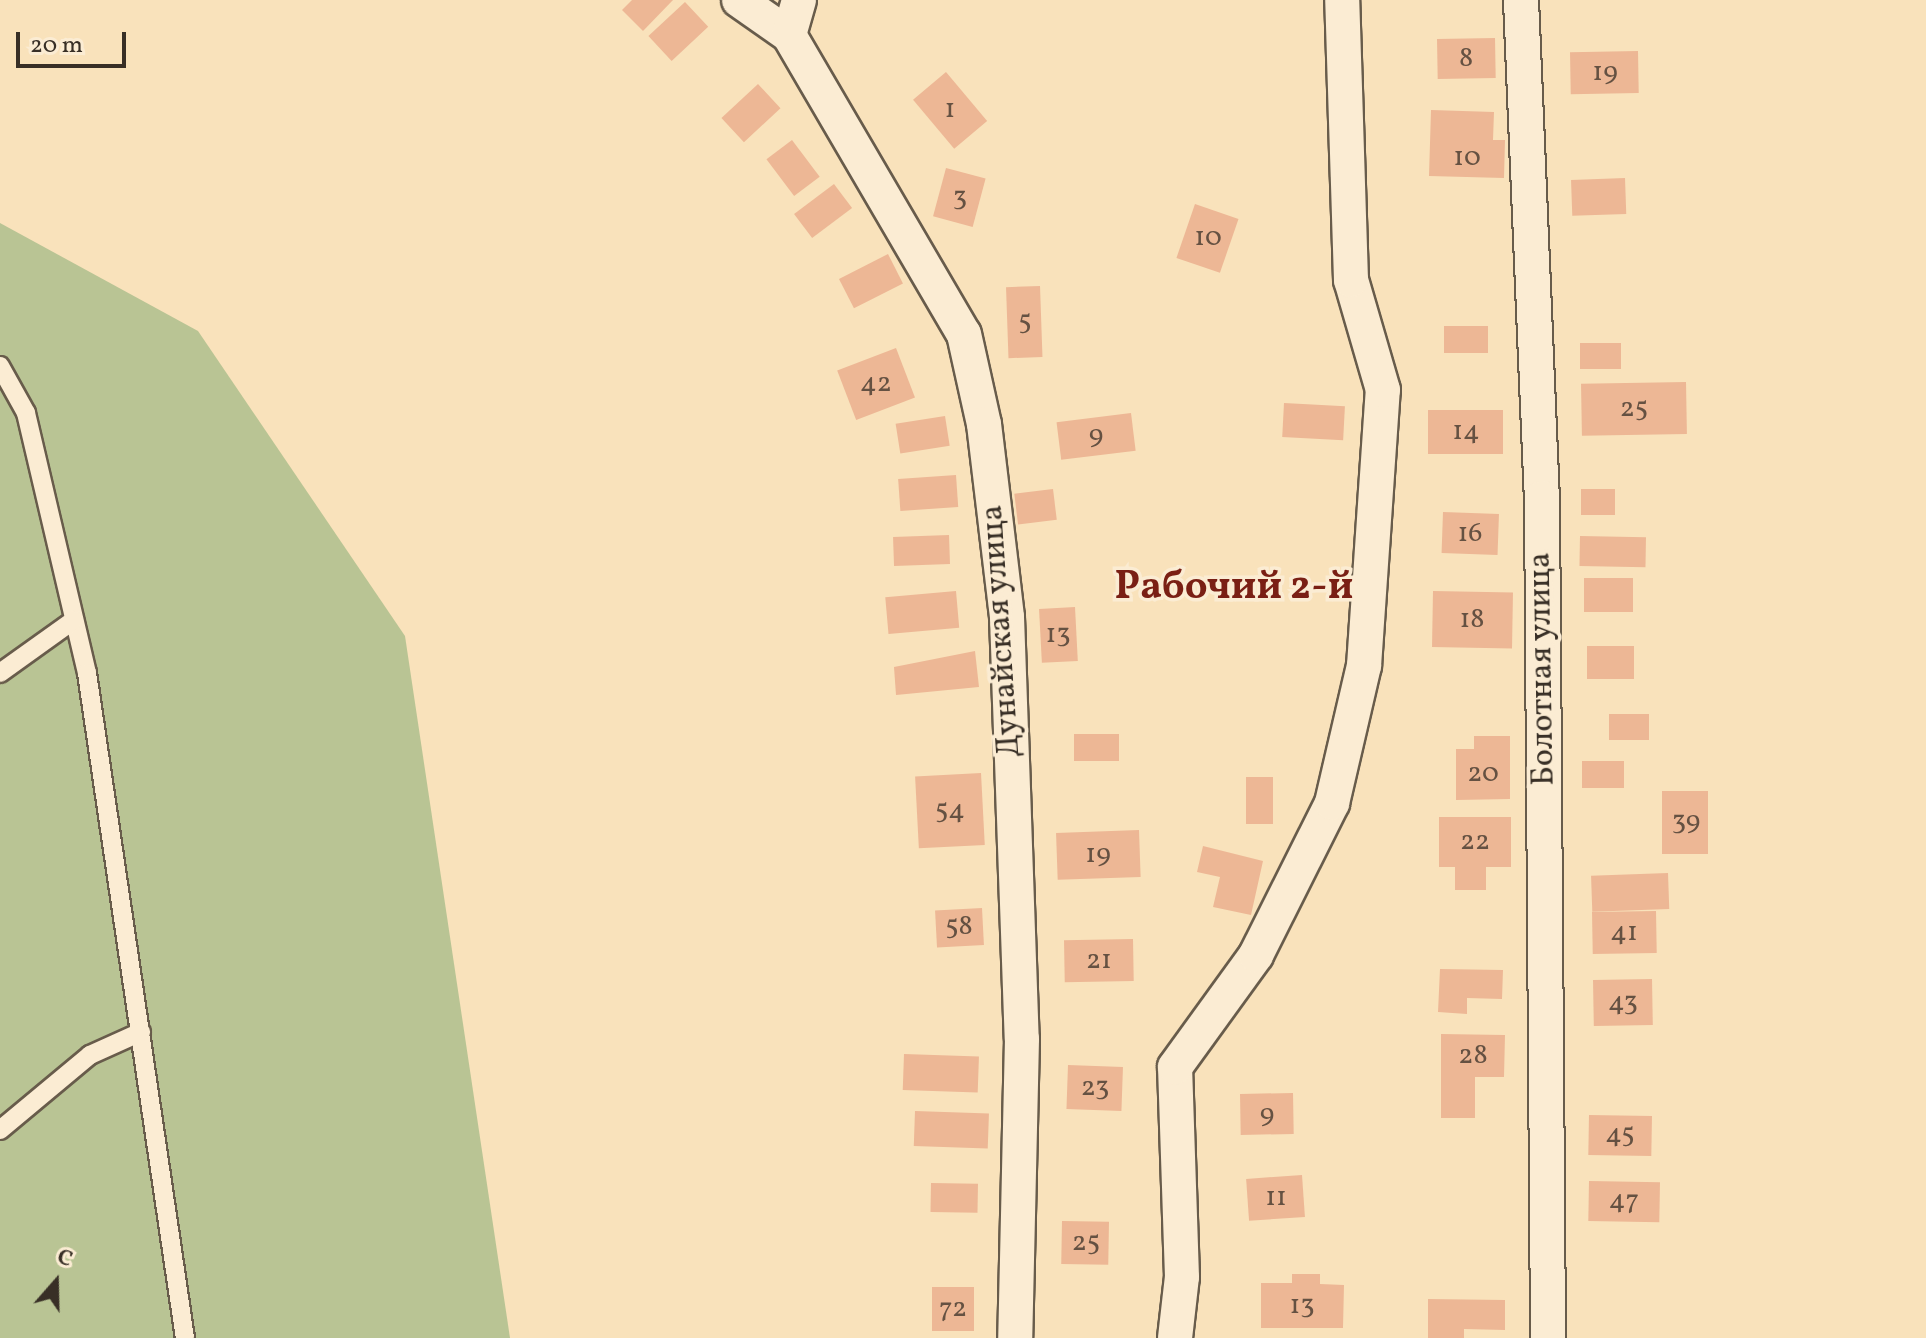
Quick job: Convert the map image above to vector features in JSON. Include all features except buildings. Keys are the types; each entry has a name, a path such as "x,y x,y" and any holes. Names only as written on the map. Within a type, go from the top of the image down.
{"street":[{"name":"Дунайская улица","path":"739,0 789,35 964,334 984,424 1007,617 1022,1039 1015,1338"},
{"path":"789,35 799,0"},
{"path":"1175,1338 1182,1277 1175,1067 1256,955 1332,803 1364,666 1383,390 1351,280 1342,0"},
{"name":"Болотная улица","path":"1521,0 1542,498 1548,1338"}],"lane":[{"path":"0,366 26,413 87,673 185,1338"},
{"path":"0,673 74,620"},
{"path":"0,1130 90,1055 141,1032"}],"green space":[{"path":"0,223 198,331 405,636 510,1338 0,1338"}],"district":[{"name":"Рабочий 2‑й","path":"1234,588"}]}
